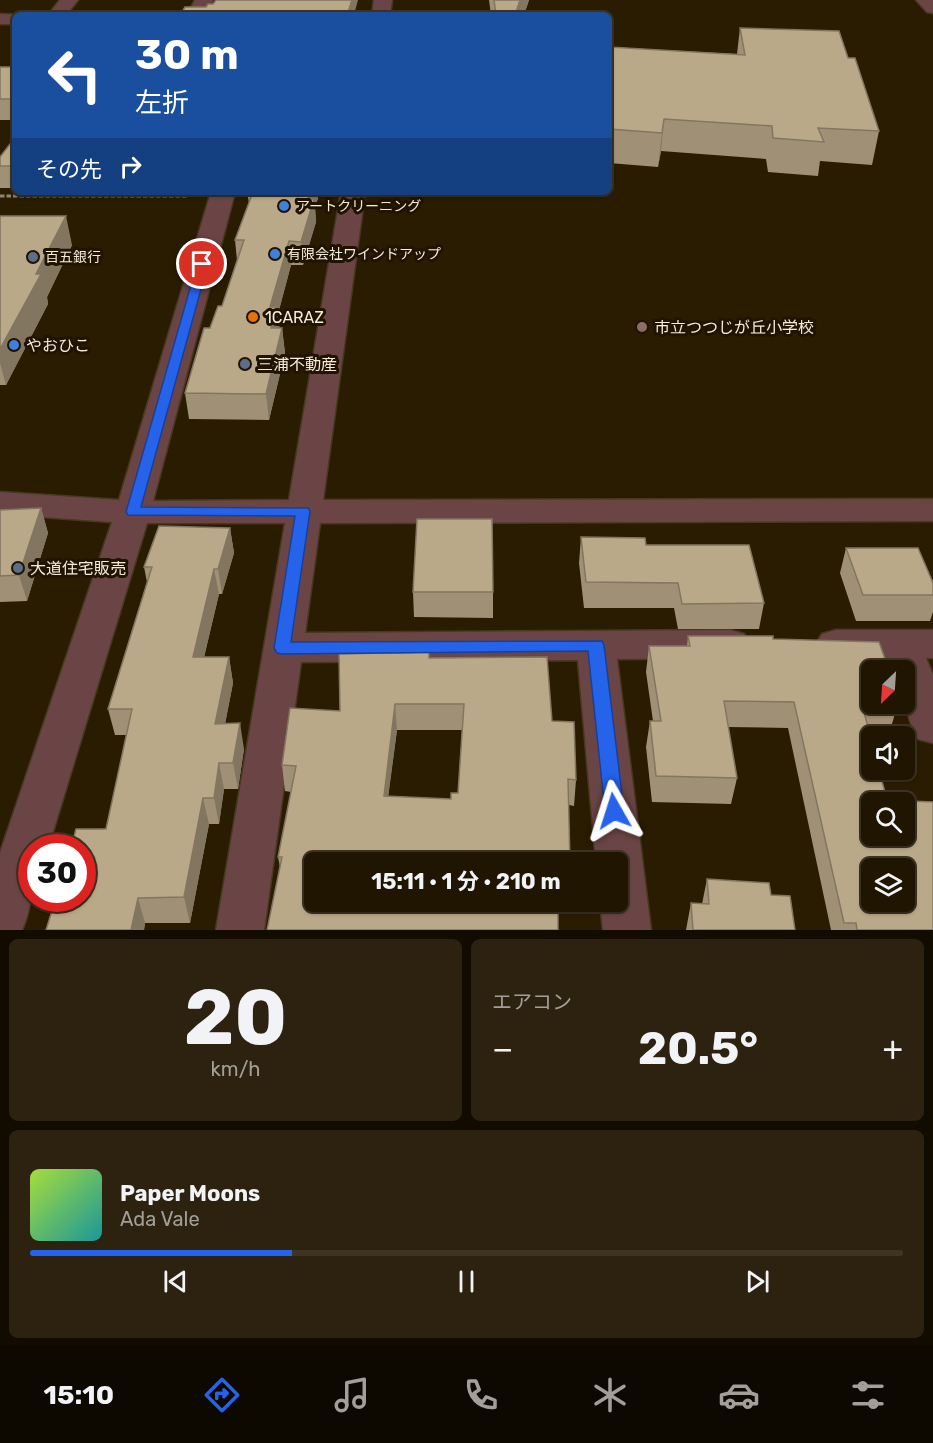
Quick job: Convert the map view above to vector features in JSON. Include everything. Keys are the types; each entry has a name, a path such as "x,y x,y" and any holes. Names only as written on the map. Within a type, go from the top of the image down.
{"street":[{"path":"59,12 69,0"},
{"path":"925,0 933,8"},
{"path":"0,925 133,512 222,195"},
{"path":"240,930 353,195"},
{"path":"0,503 133,512 933,510"},
{"path":"282,648 760,644"},
{"path":"807,644 917,644 933,727"},
{"path":"596,645 627,930"}],"path":[{"path":"0,196 111,195"}],"building":[{"path":"216,0 352,0 348,12 182,12 185,7 206,7 208,4 213,4"},
{"path":"494,0 520,0 516,12 496,12"},
{"path":"740,28 839,31 848,58 855,58 879,131 818,128 824,142 773,138 772,126 664,119 662,133 612,129 612,47 745,55"},
{"path":"0,67 12,67 12,99 0,99"},
{"path":"12,142 12,166 0,166 0,157"},
{"path":"252,195 309,195 308,199 314,199 301,242 289,241 270,307 277,307 271,328 282,328 266,394 185,393 204,328 210,328 218,306 222,306 244,240 235,240"},
{"path":"0,216 66,216 36,274 41,274 0,349"},
{"path":"41,508 19,575 0,576 0,510"},
{"path":"417,519 492,519 493,592 413,592"},
{"path":"159,526 230,528 218,569 214,569 193,657 229,657 215,724 240,723 233,763 219,763 214,798 203,798 184,897 138,898 131,930 46,930 52,912 96,912 96,834 75,834 76,829 106,829 132,709 108,709 152,567 144,567"},
{"path":"581,537 645,538 646,545 749,545 764,603 682,604 678,583 586,582"},
{"path":"846,548 918,548 933,583 933,595 863,595"},
{"path":"688,636 773,636 773,639 879,642 885,660 861,660 861,714 864,714 868,726 861,726 861,780 882,780 885,792 861,792 861,846 915,846 915,801 933,802 933,930 857,930 856,923 844,923 794,702 724,701 737,778 656,776 650,721 661,721 649,646 690,646"},
{"path":"429,652 429,658 547,657 552,721 574,722 576,780 568,779 570,852 304,852 304,912 558,912 558,930 267,930 282,857 278,857 296,766 282,765 290,708 340,711 339,654","holes":["395,704 464,704 458,793 451,793 451,799 384,796"]},
{"path":"707,879 769,883 771,895 790,896 795,930 693,930 691,903 709,904"}],"place":[{"name":"アートクリーニング","path":"284,206"},
{"name":"有限会社ワインドアップ","path":"275,254"},
{"name":"百五銀行","path":"33,257"},
{"name":"1CARAZ","path":"253,317"},
{"name":"市立つつじが丘小学校","path":"642,327"},
{"name":"やおひこ","path":"14,345"},
{"name":"三浦不動産","path":"245,364"},
{"name":"大道住宅販売","path":"18,568"}],"route":[{"path":"202,264 133,512 303,511 282,648 596,645 614,811"}]}
